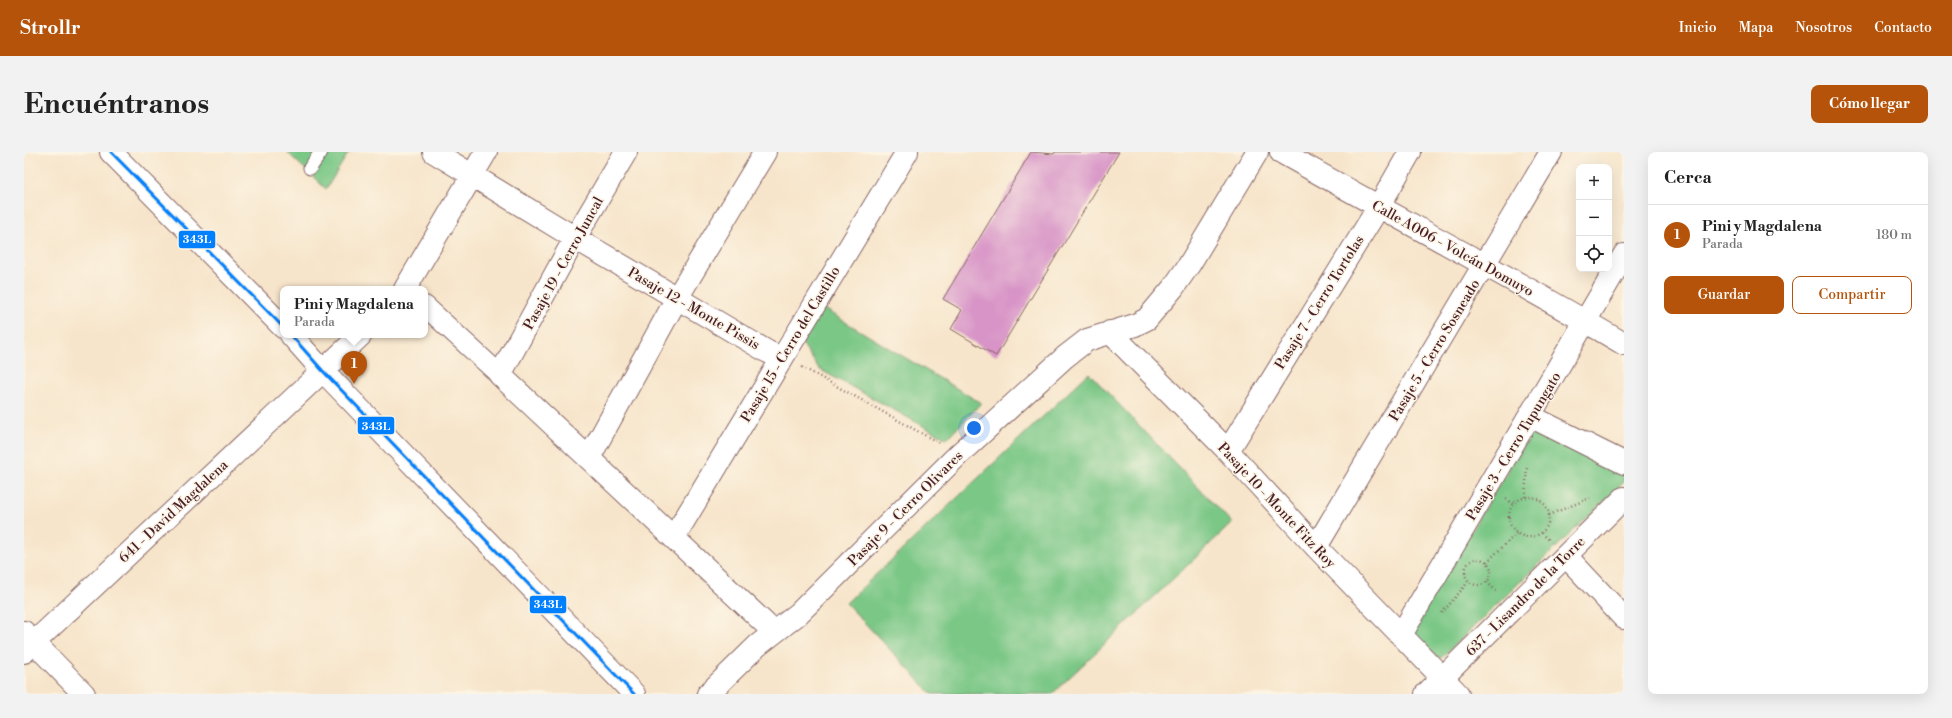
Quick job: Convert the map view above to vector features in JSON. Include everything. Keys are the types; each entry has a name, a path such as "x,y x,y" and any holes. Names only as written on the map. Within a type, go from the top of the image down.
{"street":[{"path":"111,152 280,324"},
{"name":"Pasaje 12 - Monte Pissis","path":"434,152 575,238 768,352 782,358"},
{"path":"408,286 486,152"},
{"name":"Pasaje 19 - Cerro Juncal","path":"500,375 575,238 626,152"},
{"path":"589,458 677,298 764,152"},
{"name":"Pasaje 15 - Cerro del Castillo","path":"674,537 907,152"},
{"name":"Pasaje 9 - Cerro Olivares","path":"708,694 757,646 798,614 959,454 1064,357 1087,340 1147,319 1159,306 1189,265 1257,152"},
{"name":"Calle A006 - Volcán Domuyo","path":"1281,152 1378,208 1586,321 1624,344"},
{"name":"Pasaje 7 - Cerro Tortolas","path":"1228,451 1378,208 1410,152"},
{"name":"Pasaje 5 - Cerro Sosneado","path":"1316,547 1551,152"},
{"name":"Pasaje 3 - Cerro Tupungato","path":"1401,636 1624,255"},
{"path":"428,309 774,632"},
{"name":"Pasaje 10 - Monte Fitz Roy","path":"1110,332 1228,451 1316,547 1458,694"},
{"path":"294,338 322,370 634,694"},
{"name":"641 - David Magdalena","path":"27,642 358,338"},
{"path":"1530,416 1624,463"},
{"name":"637 - Lisandro de la Torre","path":"1426,694 1624,498"},
{"path":"1566,556 1624,618"},
{"path":"27,642 84,694"}],"lane":[{"path":"310,168 321,152"}],"path":[{"path":"782,358 798,365 959,454"},
{"path":"1549,515 1597,495"},
{"path":"1525,497 1538,499 1547,508 1549,515 1546,528 1542,533 1529,537 1517,533 1510,522 1509,516 1511,510 1519,500 1525,497"},
{"path":"1486,562 1517,533"},
{"path":"1474,560 1483,560 1486,562 1490,570 1487,582 1479,585 1471,584 1466,578 1465,572 1467,564 1474,560"}],"green space":[{"path":"287,152 349,152 326,189"},
{"path":"822,308 981,403 947,439 819,369 802,343"},
{"path":"1089,373 1232,523 1052,694 932,694 846,603"},
{"path":"1535,426 1624,469 1624,482 1439,660 1411,629"}],"building":[{"path":"1031,152 1054,154 1055,152 1119,152 996,356 951,329 962,310 943,299"}],"transit line":[{"name":"343L","path":"111,152 280,324"},
{"name":"343L","path":"294,338 322,370 634,694"}],"place":[{"name":"Pini y Magdalena","path":"354,384"}]}
